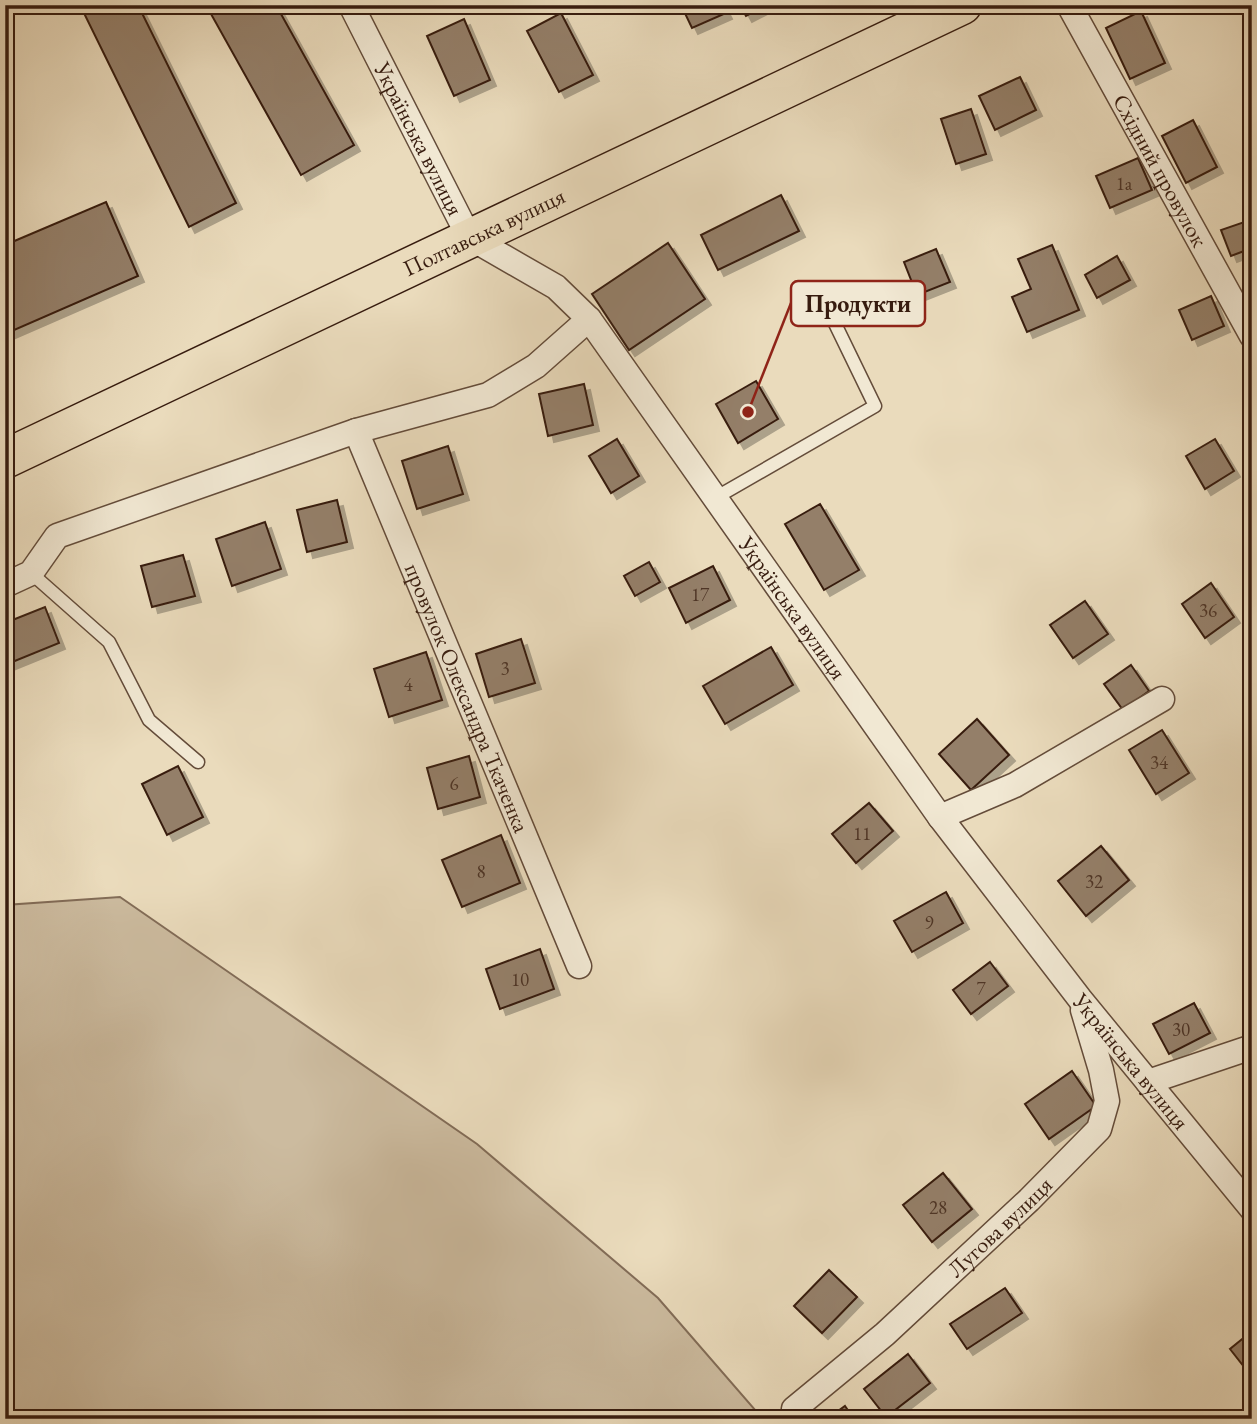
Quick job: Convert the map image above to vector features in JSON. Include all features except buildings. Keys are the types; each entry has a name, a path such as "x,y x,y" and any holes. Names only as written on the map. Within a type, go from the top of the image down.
{"highway":[{"name":"Полтавська вулиця","path":"5,459 962,5"}],"street":[{"name":"Українська вулиця","path":"351,5 469,237 556,287 589,320 940,817 1080,999 1252,1209"},
{"name":"Східний провулок","path":"1069,5 1252,336"},
{"path":"5,584 31,573 57,536 356,431 488,395 536,366 589,320"},
{"name":"провулок Олександра Ткаченка","path":"356,431 579,966"},
{"path":"940,817 1015,785 1162,699"},
{"name":"Лугова вулиця","path":"794,1409 885,1334 1029,1200 1099,1129 1107,1101 1101,1070 1080,999"},
{"path":"1148,1082 1252,1047"}],"lane":[{"path":"715,498 875,407 825,303"},
{"path":"31,573 109,642 149,720 198,762"}],"shaded area":[{"path":"120,897 477,1144 658,1298 763,1419 5,1419 5,905"}],"place":[{"name":"Продукти","path":"748,412"}]}
